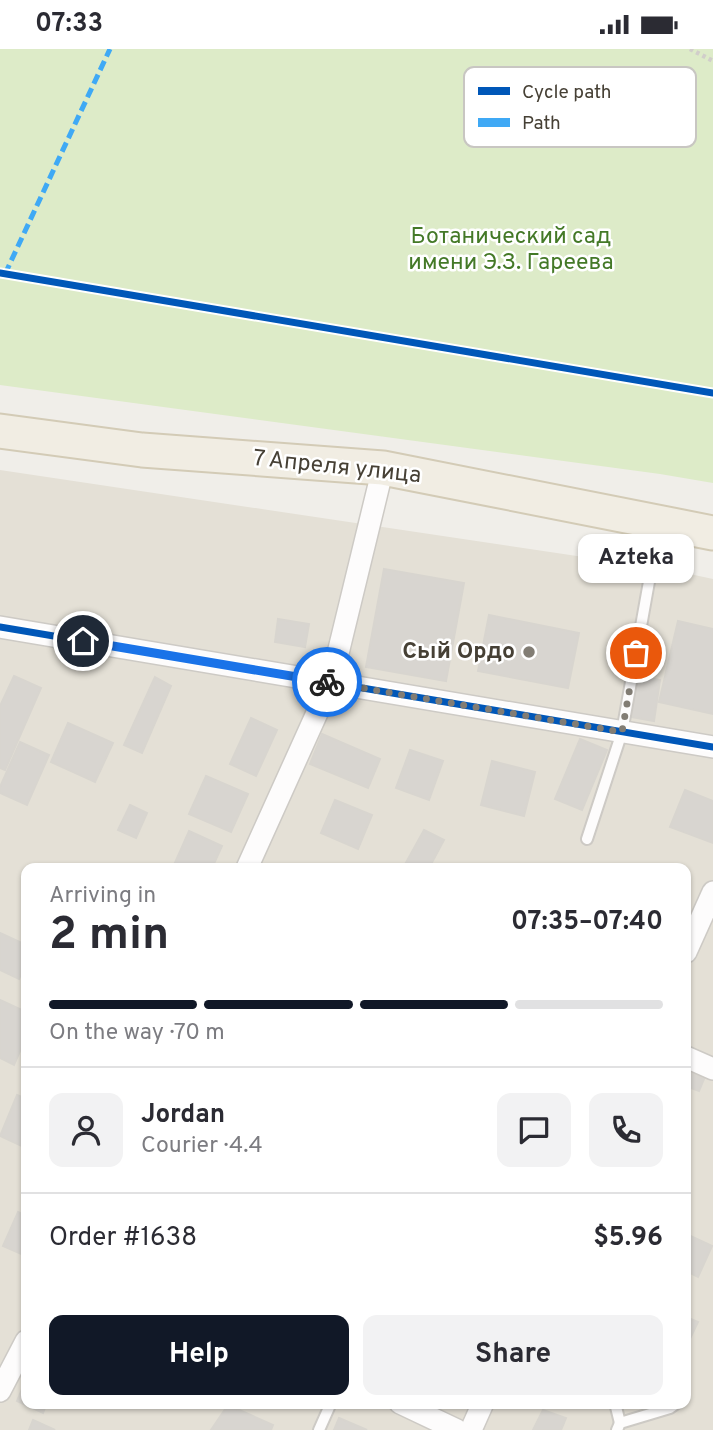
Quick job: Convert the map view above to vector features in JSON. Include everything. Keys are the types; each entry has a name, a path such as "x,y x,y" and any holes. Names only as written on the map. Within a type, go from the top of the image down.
{"main road":[{"name":"7 Апреля улица","path":"0,431 142,450 383,468 713,533"}],"street":[{"path":"249,863 331,682 383,468"},
{"path":"0,627 713,747"},
{"path":"691,941 713,892"},
{"path":"691,1059 713,1069"},
{"path":"0,1391 21,1351"},
{"path":"413,1409 457,1430"},
{"path":"471,1430 480,1409"}],"lane":[{"path":"587,839 622,732 659,523"},
{"path":"319,1430 328,1409"},
{"path":"616,1409 618,1427 667,1409"}],"path":[{"path":"690,49 713,61"}],"shaded area":[{"path":"0,470 671,570 713,579 713,1430 0,1430"}],"green space":[{"name":"Ботанический сад имени Э.З. Гареева","path":"0,49 713,49 713,483 0,385"}],"building":[{"path":"384,569 464,583 446,681 366,667"},
{"name":"Сый Ордо","path":"489,615 579,633 568,688 478,671"},
{"path":"278,619 309,624 305,647 275,642"},
{"path":"678,621 713,629 713,714 659,702"},
{"path":"14,676 41,688 5,770 0,768 0,706"},
{"path":"637,676 660,680 654,721 631,717"},
{"path":"155,677 171,686 142,753 124,745"},
{"path":"251,718 277,730 256,776 230,764"},
{"path":"68,723 113,743 95,782 51,762"},
{"path":"322,734 380,759 368,788 310,764"},
{"path":"580,739 607,750 582,810 555,799"},
{"path":"20,742 49,755 27,805 0,793 0,787"},
{"path":"410,750 443,761 429,800 396,788"},
{"path":"492,761 535,772 524,816 481,805"},
{"path":"206,776 248,794 231,832 189,814"},
{"path":"685,790 713,801 713,843 670,827"},
{"path":"335,800 372,815 358,849 321,833"},
{"path":"130,805 147,813 136,838 118,830"},
{"path":"424,830 444,840 432,863 406,863"},
{"path":"189,831 222,846 214,863 175,863"},
{"path":"0,933 21,943 21,974 19,979 0,970"},
{"path":"0,1000 21,1010 21,1049 14,1065 0,1058"},
{"path":"691,1073 704,1079 699,1091 691,1088"},
{"path":"17,1095 21,1097 21,1146 0,1136"},
{"path":"18,1212 21,1214 21,1254 3,1246"},
{"path":"691,1236 712,1246 698,1277 691,1274"},
{"path":"691,1319 698,1322 691,1337"},
{"path":"225,1409 237,1409 273,1425 271,1430 211,1430"},
{"path":"543,1410 566,1418 561,1430 533,1430"},
{"path":"339,1418 367,1430 334,1430"},
{"path":"33,1420 55,1430 29,1430"}],"marked path":[{"path":"5,274 110,49"}],"cycle path":[{"path":"0,273 713,393"},
{"path":"0,627 713,747"}],"way so far":[{"path":"327,682 622,732 636,653"}],"place":[{"name":"Сый Ордо","path":"529,652"},
{"name":"Azteka","path":"636,653"}],"route":[{"path":"83,641 327,682"}]}
